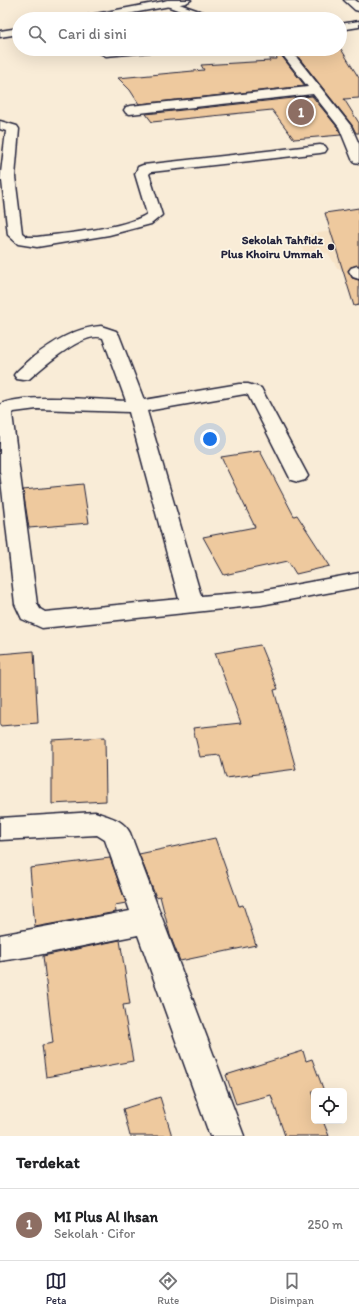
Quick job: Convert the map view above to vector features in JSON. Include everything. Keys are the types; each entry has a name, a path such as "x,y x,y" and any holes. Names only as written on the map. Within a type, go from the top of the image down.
{"street":[{"path":"121,12 186,0"},
{"path":"349,0 359,8"},
{"path":"168,3 193,12"},
{"path":"347,25 359,24"},
{"path":"0,34 12,32"},
{"path":"289,56 345,126 359,159"},
{"path":"130,110 316,90"},
{"path":"0,125 13,128 4,177 16,235 23,241 37,242 104,232 146,221 155,215 142,174 143,170 148,168 320,148"},
{"path":"22,374 66,341 98,331 107,332 110,335 137,407 192,605"},
{"path":"298,476 255,392 248,389 239,389 137,407 37,403 8,407 3,413 26,604 30,614 42,620 261,598 359,580"},
{"path":"0,829 95,823 107,827 116,833 227,1136"},
{"path":"0,948 33,943 148,920"}],"shaded area":[{"name":"Sekolah Tahfidz Plus Khoiru Ummah","path":"359,227 359,269 338,269 328,253 305,255 299,240 305,235"}],"building":[{"path":"276,56 282,56 305,86 139,104 130,90 118,78 204,70 201,65 270,61 269,59 277,59"},
{"path":"298,56 345,56 359,78 359,98 344,99 359,123 359,133 356,133 352,125"},
{"path":"312,96 338,128 341,135 294,139 272,110 152,122 146,114"},
{"path":"359,208 359,265 351,267 348,270 352,278 359,280 359,305 354,306 325,213"},
{"path":"260,451 294,516 297,515 330,566 296,574 288,561 224,575 203,537 255,527 221,457"},
{"path":"83,484 89,523 29,528 23,490"},
{"path":"260,645 278,689 274,690 296,769 226,778 220,755 200,757 193,728 241,723 215,653"},
{"path":"34,651 38,723 0,726 0,654"},
{"path":"105,737 106,801 52,804 52,740"},
{"path":"215,838 239,906 243,905 256,945 180,961 170,935 160,896 156,897 139,854"},
{"path":"110,858 126,903 115,905 116,912 35,927 30,868"},
{"path":"120,940 130,1004 123,1005 133,1061 46,1077 42,1045 53,1043 43,956"},
{"path":"303,1051 306,1061 312,1059 323,1088 311,1088 311,1124 324,1124 329,1136 285,1136 271,1095 236,1104 226,1075"},
{"path":"160,1097 172,1136 130,1136 123,1109"}],"place":[{"name":"MI Plus Al Ihsan","path":"301,112"},
{"name":"Sekolah Tahfidz Plus Khoiru Ummah","path":"331,247"}]}
